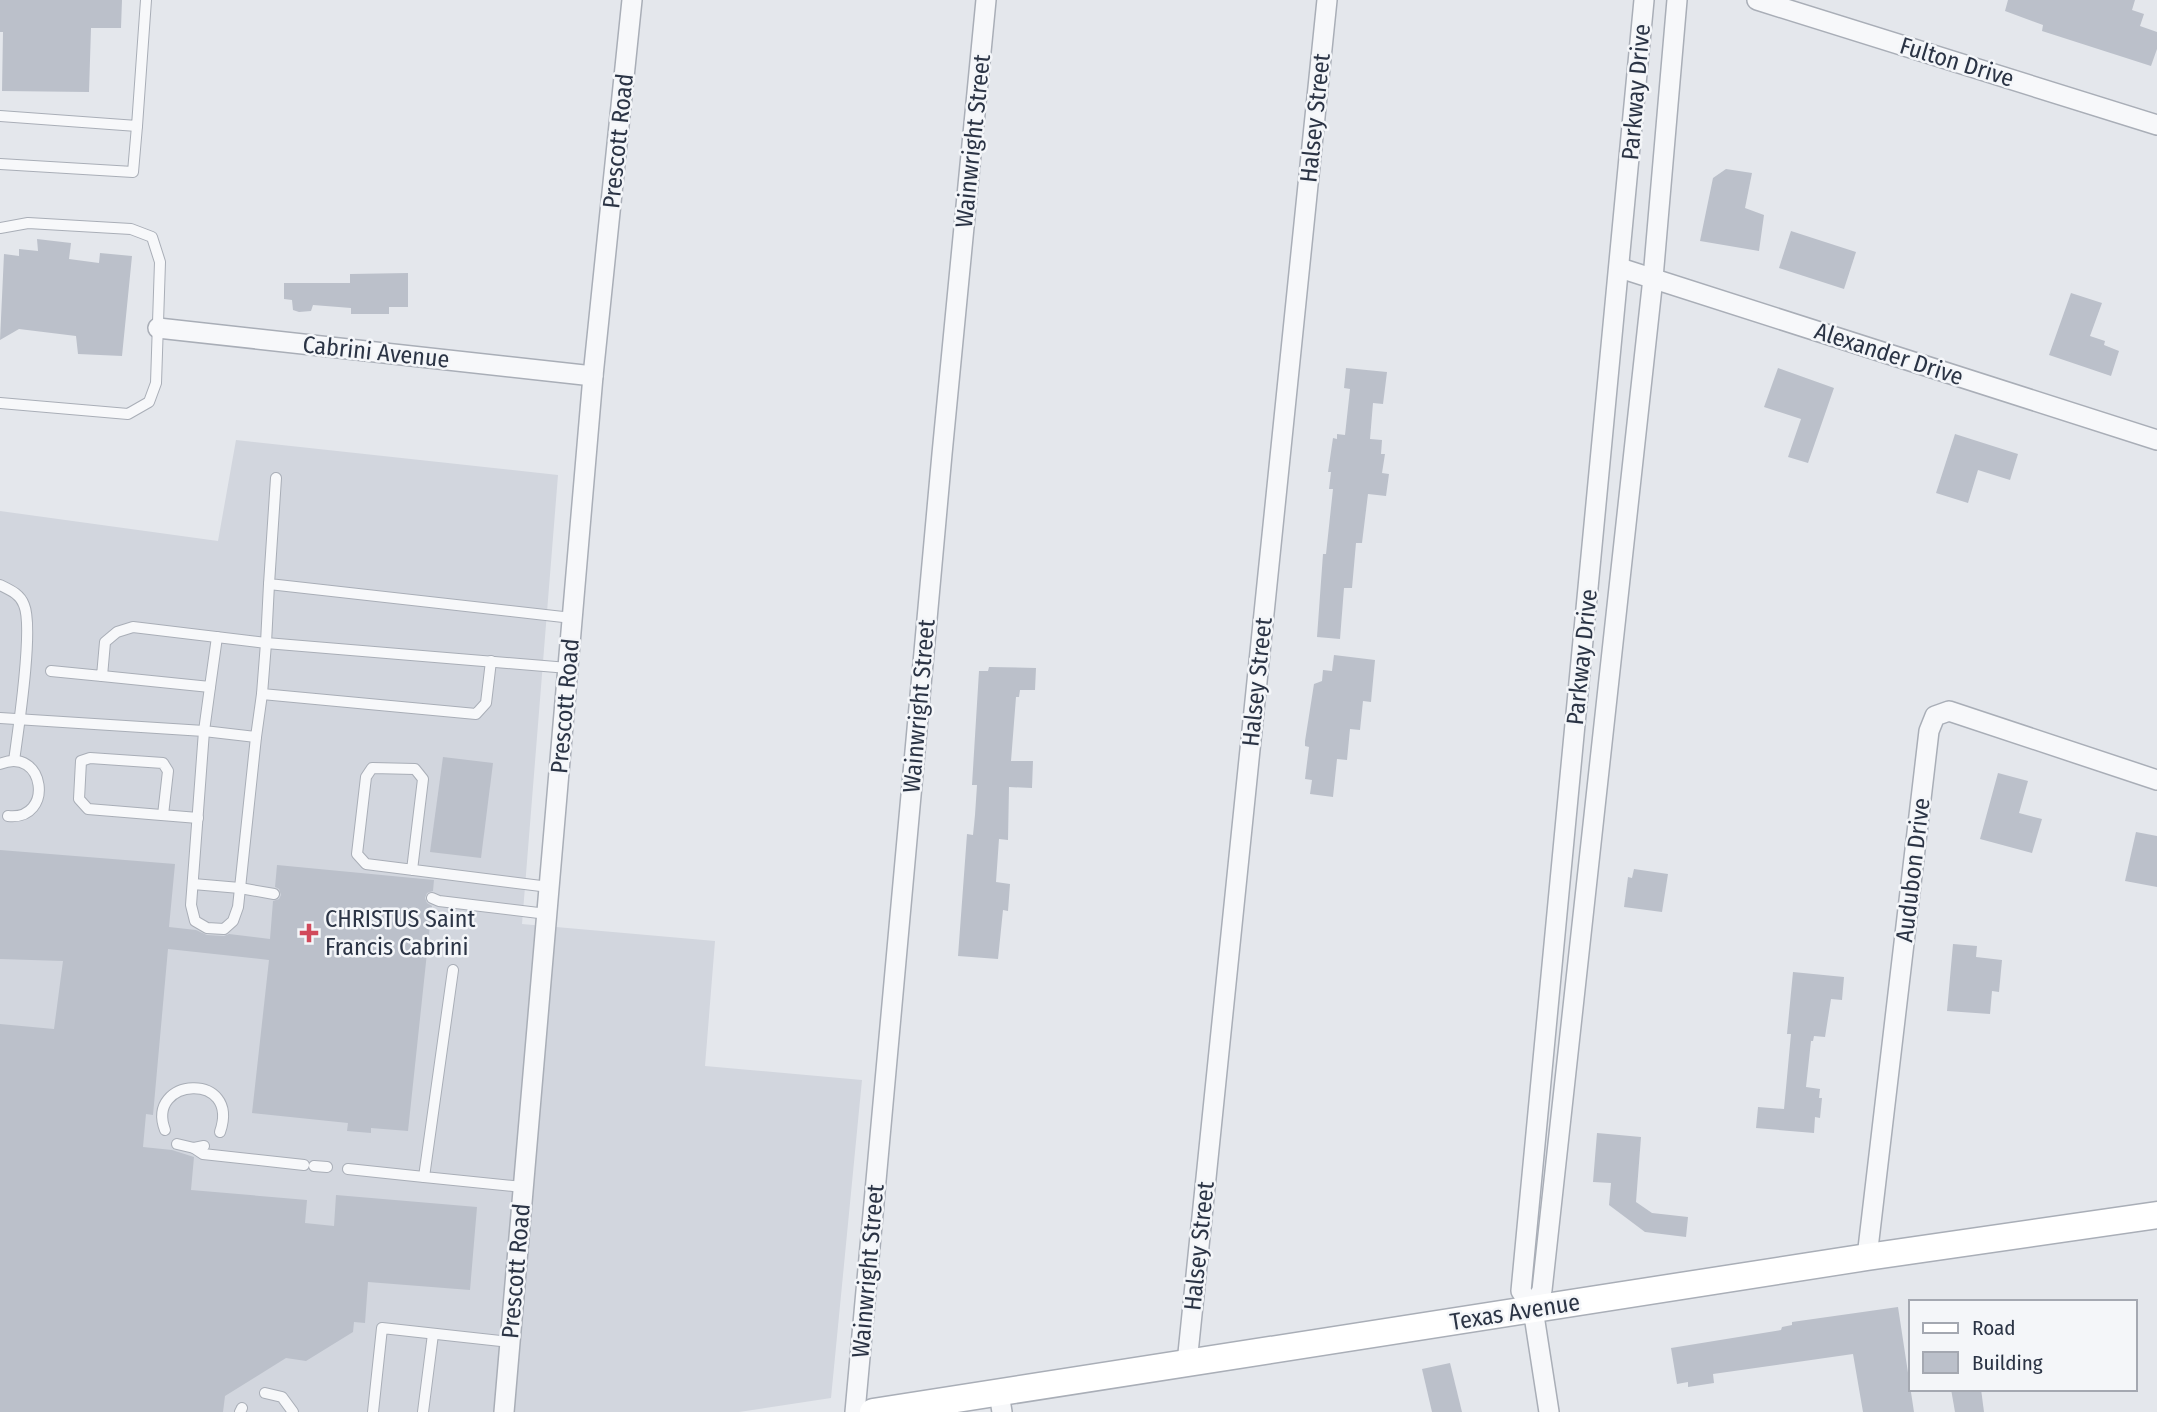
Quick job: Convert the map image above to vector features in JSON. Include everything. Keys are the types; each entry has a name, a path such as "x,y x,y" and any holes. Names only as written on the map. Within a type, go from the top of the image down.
{"street":[{"name":"Prescott Road","path":"504,1412 593,376 632,0"},
{"name":"Wainwright Street","path":"855,1412 986,0"},
{"name":"Halsey Street","path":"1187,1363 1327,0"},
{"name":"Parkway Drive","path":"1549,1412 1533,1309 1521,1291 1644,0"},
{"name":"Parkway Drive","path":"1533,1309 1542,1290 1653,278 1677,0"},
{"name":"Fulton Drive","path":"1757,0 2157,125"},
{"name":"Alexander Drive","path":"1620,268 2157,440"},
{"name":"Cabrini Avenue","path":"158,328 593,376"},
{"name":"Audubon Drive","path":"1867,1257 1930,731 1935,716 1949,711 2157,780"},
{"name":"Texas Avenue","path":"873,1412 1000,1402 1187,1363 1867,1257 2157,1215"}],"lane":[{"path":"0,164 134,172 146,0"},
{"path":"0,116 137,126"},
{"path":"0,228 28,223 131,229 152,237 160,262 156,383 149,402 128,414 0,403"},
{"path":"217,637 204,731 191,905 195,921 207,928 224,929 233,921 238,907 262,694 276,478"},
{"path":"269,583 572,618"},
{"path":"0,585 15,592 25,606 27,635 14,761"},
{"path":"102,676 105,642 117,632 133,627 266,643 568,668"},
{"path":"262,694 476,714 486,702 491,661"},
{"path":"51,671 210,687"},
{"path":"0,718 204,731 256,737"},
{"path":"163,815 168,771 163,763 90,758 81,761 79,799 89,809 198,818"},
{"path":"0,764 14,761 31,768 40,785 39,794 30,810 22,815 8,816"},
{"path":"412,870 423,779 415,769 372,768 366,777 357,854 366,863 412,870 549,887"},
{"path":"193,884 272,892"},
{"path":"435,901 547,914"},
{"path":"424,1177 453,970"},
{"path":"165,1130 162,1115 170,1097 187,1087 197,1087 206,1090 220,1103 223,1122 220,1132"},
{"path":"177,1144 199,1147 203,1154 327,1167"},
{"path":"348,1169 523,1187"},
{"path":"373,1412 382,1328 510,1342"},
{"path":"423,1412 432,1334"},
{"path":"265,1393 282,1397 293,1412"}],"shaded area":[{"name":"CHRISTUS Saint Francis Cabrini","path":"236,440 558,475 522,924 715,941 705,1066 862,1080 831,1398 739,1412 0,1412 0,511 218,541"}],"building":[{"path":"0,0 122,0 121,28 91,28 89,92 2,91 3,32 0,32"},
{"path":"2008,0 2135,0 2132,10 2144,14 2140,26 2157,32 2157,49 2151,66 2042,31 2043,25 2005,11"},
{"path":"1726,169 1752,173 1745,208 1764,215 1759,251 1700,241 1713,178"},
{"path":"1791,231 1856,252 1844,289 1779,268"},
{"path":"37,239 71,243 69,259 99,263 100,253 132,256 122,356 78,354 76,336 19,329 0,340 4,254 19,256 19,249 38,251"},
{"path":"408,273 408,307 389,307 389,314 351,314 351,308 313,305 311,311 299,312 293,310 292,300 284,299 284,283 350,283 350,274"},
{"path":"2071,293 2102,303 2090,336 2105,341 2104,345 2119,351 2111,376 2049,355"},
{"path":"1346,368 1387,372 1383,404 1373,403 1370,439 1382,440 1381,454 1385,454 1382,473 1389,474 1386,496 1368,494 1362,543 1356,543 1352,588 1344,588 1340,639 1317,637 1323,554 1326,554 1333,489 1329,489 1331,472 1328,472 1333,438 1337,439 1337,434 1345,435 1350,389 1344,388"},
{"path":"1778,368 1834,388 1808,463 1788,457 1801,419 1764,407"},
{"path":"1955,434 2018,454 2010,480 1978,470 1968,503 1936,493"},
{"path":"1334,655 1375,660 1371,702 1363,701 1360,730 1350,729 1347,760 1337,759 1333,797 1310,794 1312,780 1305,779 1309,747 1305,746 1305,741 1314,684 1322,681 1323,670 1332,671"},
{"path":"989,667 1036,668 1035,690 1020,690 1019,697 1016,697 1011,761 1033,761 1032,788 1009,787 1008,840 999,839 996,882 1010,884 1008,911 1003,910 998,959 958,956 967,834 973,835 975,815 977,785 972,785 979,671 988,671"},
{"path":"443,757 493,763 481,858 430,852"},
{"path":"1998,773 2028,781 2019,813 2042,819 2032,853 1980,839"},
{"path":"2136,832 2157,836 2157,887 2125,881"},
{"path":"0,850 175,864 169,927 196,930 207,935 229,934 270,939 273,901 281,895 275,887 277,865 434,880 433,891 427,893 425,898 432,906 408,1131 371,1128 371,1133 347,1131 348,1123 252,1113 269,960 168,949 153,1115 146,1114 143,1147 172,1150 194,1157 191,1190 307,1200 305,1223 334,1226 336,1195 477,1207 470,1290 368,1282 365,1323 354,1322 353,1332 306,1361 286,1358 225,1396 223,1412 0,1412 0,1024 54,1029 63,961 0,959"},
{"path":"1634,869 1668,874 1662,912 1624,907 1628,877 1632,878"},
{"path":"1953,944 1977,946 1976,957 2002,960 1999,992 1992,991 1990,1014 1947,1011"},
{"path":"1793,972 1844,977 1842,1000 1831,999 1825,1037 1814,1036 1811,1041 1806,1087 1820,1089 1819,1098 1822,1098 1820,1118 1815,1117 1814,1133 1756,1128 1758,1107 1784,1109"},
{"path":"1597,1133 1641,1137 1636,1202 1652,1213 1688,1217 1686,1237 1645,1232 1609,1205 1611,1183 1593,1182"},
{"path":"1898,1307 1914,1412 1863,1412 1853,1354 1713,1374 1714,1383 1688,1387 1688,1382 1677,1384 1671,1348 1781,1330 1782,1327 1792,1325 1792,1322"},
{"path":"1450,1363 1462,1412 1432,1412 1422,1369"},
{"path":"1951,1391 1981,1391 1984,1412 1955,1412"}],"place":[{"name":"CHRISTUS Saint Francis Cabrini","path":"309,933"}]}
